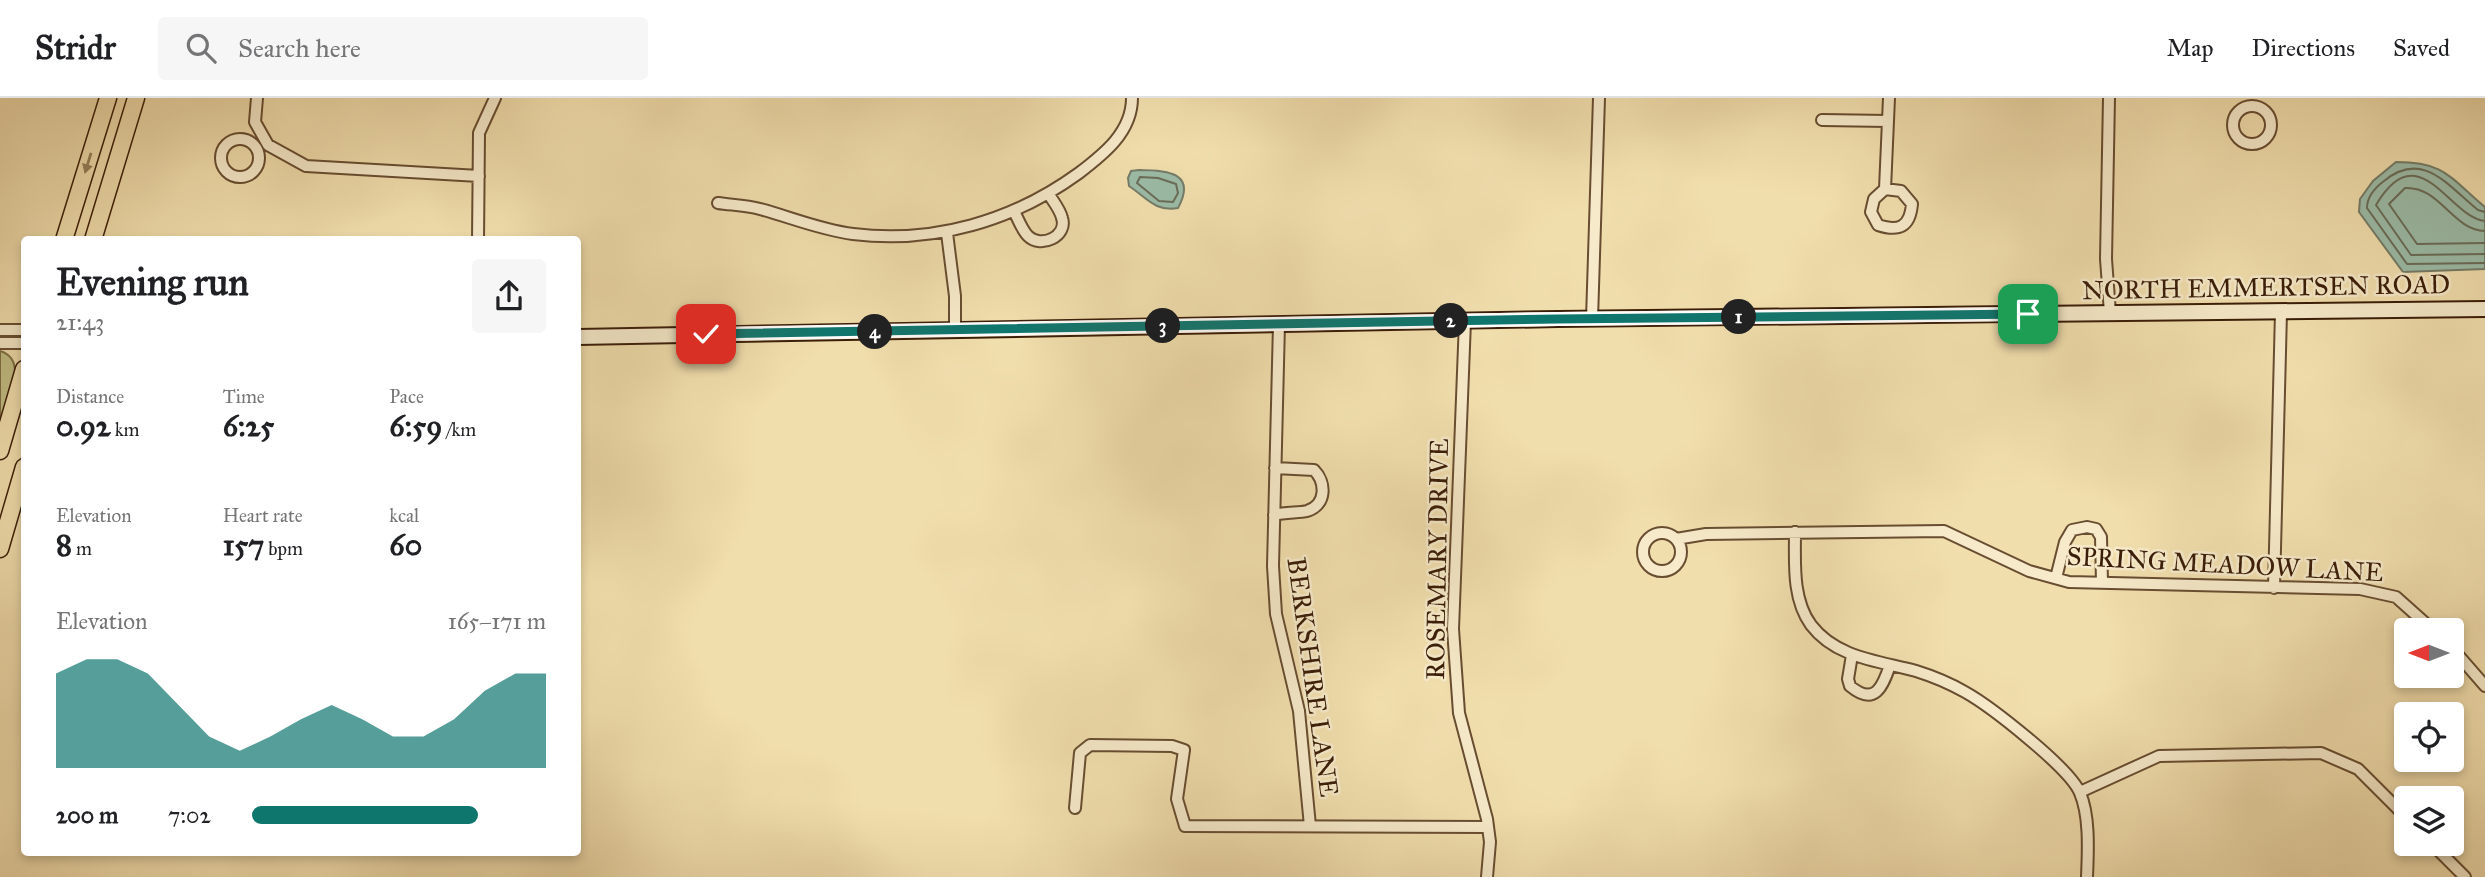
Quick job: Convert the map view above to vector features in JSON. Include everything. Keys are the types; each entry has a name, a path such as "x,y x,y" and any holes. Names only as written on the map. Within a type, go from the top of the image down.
{"main road":[{"path":"65,236 108,98"},
{"path":"94,236 136,98"},
{"path":"0,451 21,379"},
{"path":"0,550 21,477"}],"street":[{"path":"257,98 254,121 261,144 268,145 306,166 478,176"},
{"path":"478,236 479,133 495,98"},
{"path":"718,203 757,208 851,234 896,237 947,233 1014,211 1048,193 1116,143 1131,110 1132,98"},
{"path":"1592,319 1599,98"},
{"path":"1885,189 1889,98"},
{"path":"2109,98 2106,259 2110,313"},
{"path":"1822,120 1888,121"},
{"path":"1014,211 1028,236 1035,241 1045,242 1062,230 1063,220 1048,193"},
{"path":"947,233 955,296 955,330"},
{"name":"NORTH EMMERTSEN ROAD","path":"581,337 1592,319 2485,310"},
{"path":"2274,588 2281,312"},
{"name":"ROSEMARY DRIVE","path":"1465,321 1454,629 1459,713 1490,842 1487,877"},
{"name":"BERKSHIRE LANE","path":"1279,324 1273,566 1276,614 1299,711 1310,826"},
{"path":"0,330 21,330"},
{"path":"0,343 21,343"},
{"path":"1274,515 1291,510 1307,511 1318,504 1323,491 1321,477 1314,470 1275,468"},
{"path":"2056,578 2065,542 2072,530 2087,527 2096,529 2101,537 2102,583"},
{"name":"SPRING MEADOW LANE","path":"1676,539 1706,534 1944,531 2029,571 2056,578 2102,583 2360,589 2396,597 2420,618"},
{"path":"1796,532 1799,601 1811,625 1828,641 1852,655 1918,672 1965,692 2043,750 2080,792 2088,843 2087,877"},
{"path":"1852,655 1848,678 1850,686 1865,694 1873,694 1883,686 1890,665"},
{"path":"2464,662 2485,686"},
{"path":"1075,808 1080,752 1090,745 1172,746 1184,750 1177,799 1185,826 1488,827"},
{"path":"2080,792 2159,756 2321,753 2358,769 2394,805"},
{"path":"2444,856 2465,877"}],"shaded area":[{"path":"0,351 11,359 15,372 0,427"}],"water":[{"path":"2396,162 2437,169 2455,180 2485,207 2485,269 2403,272 2359,212 2360,199 2373,181"},
{"path":"1131,171 1169,173 1182,181 1183,196 1178,208 1157,206 1129,186"}],"route":[{"path":"706,334 1558,319 2028,314"}]}
